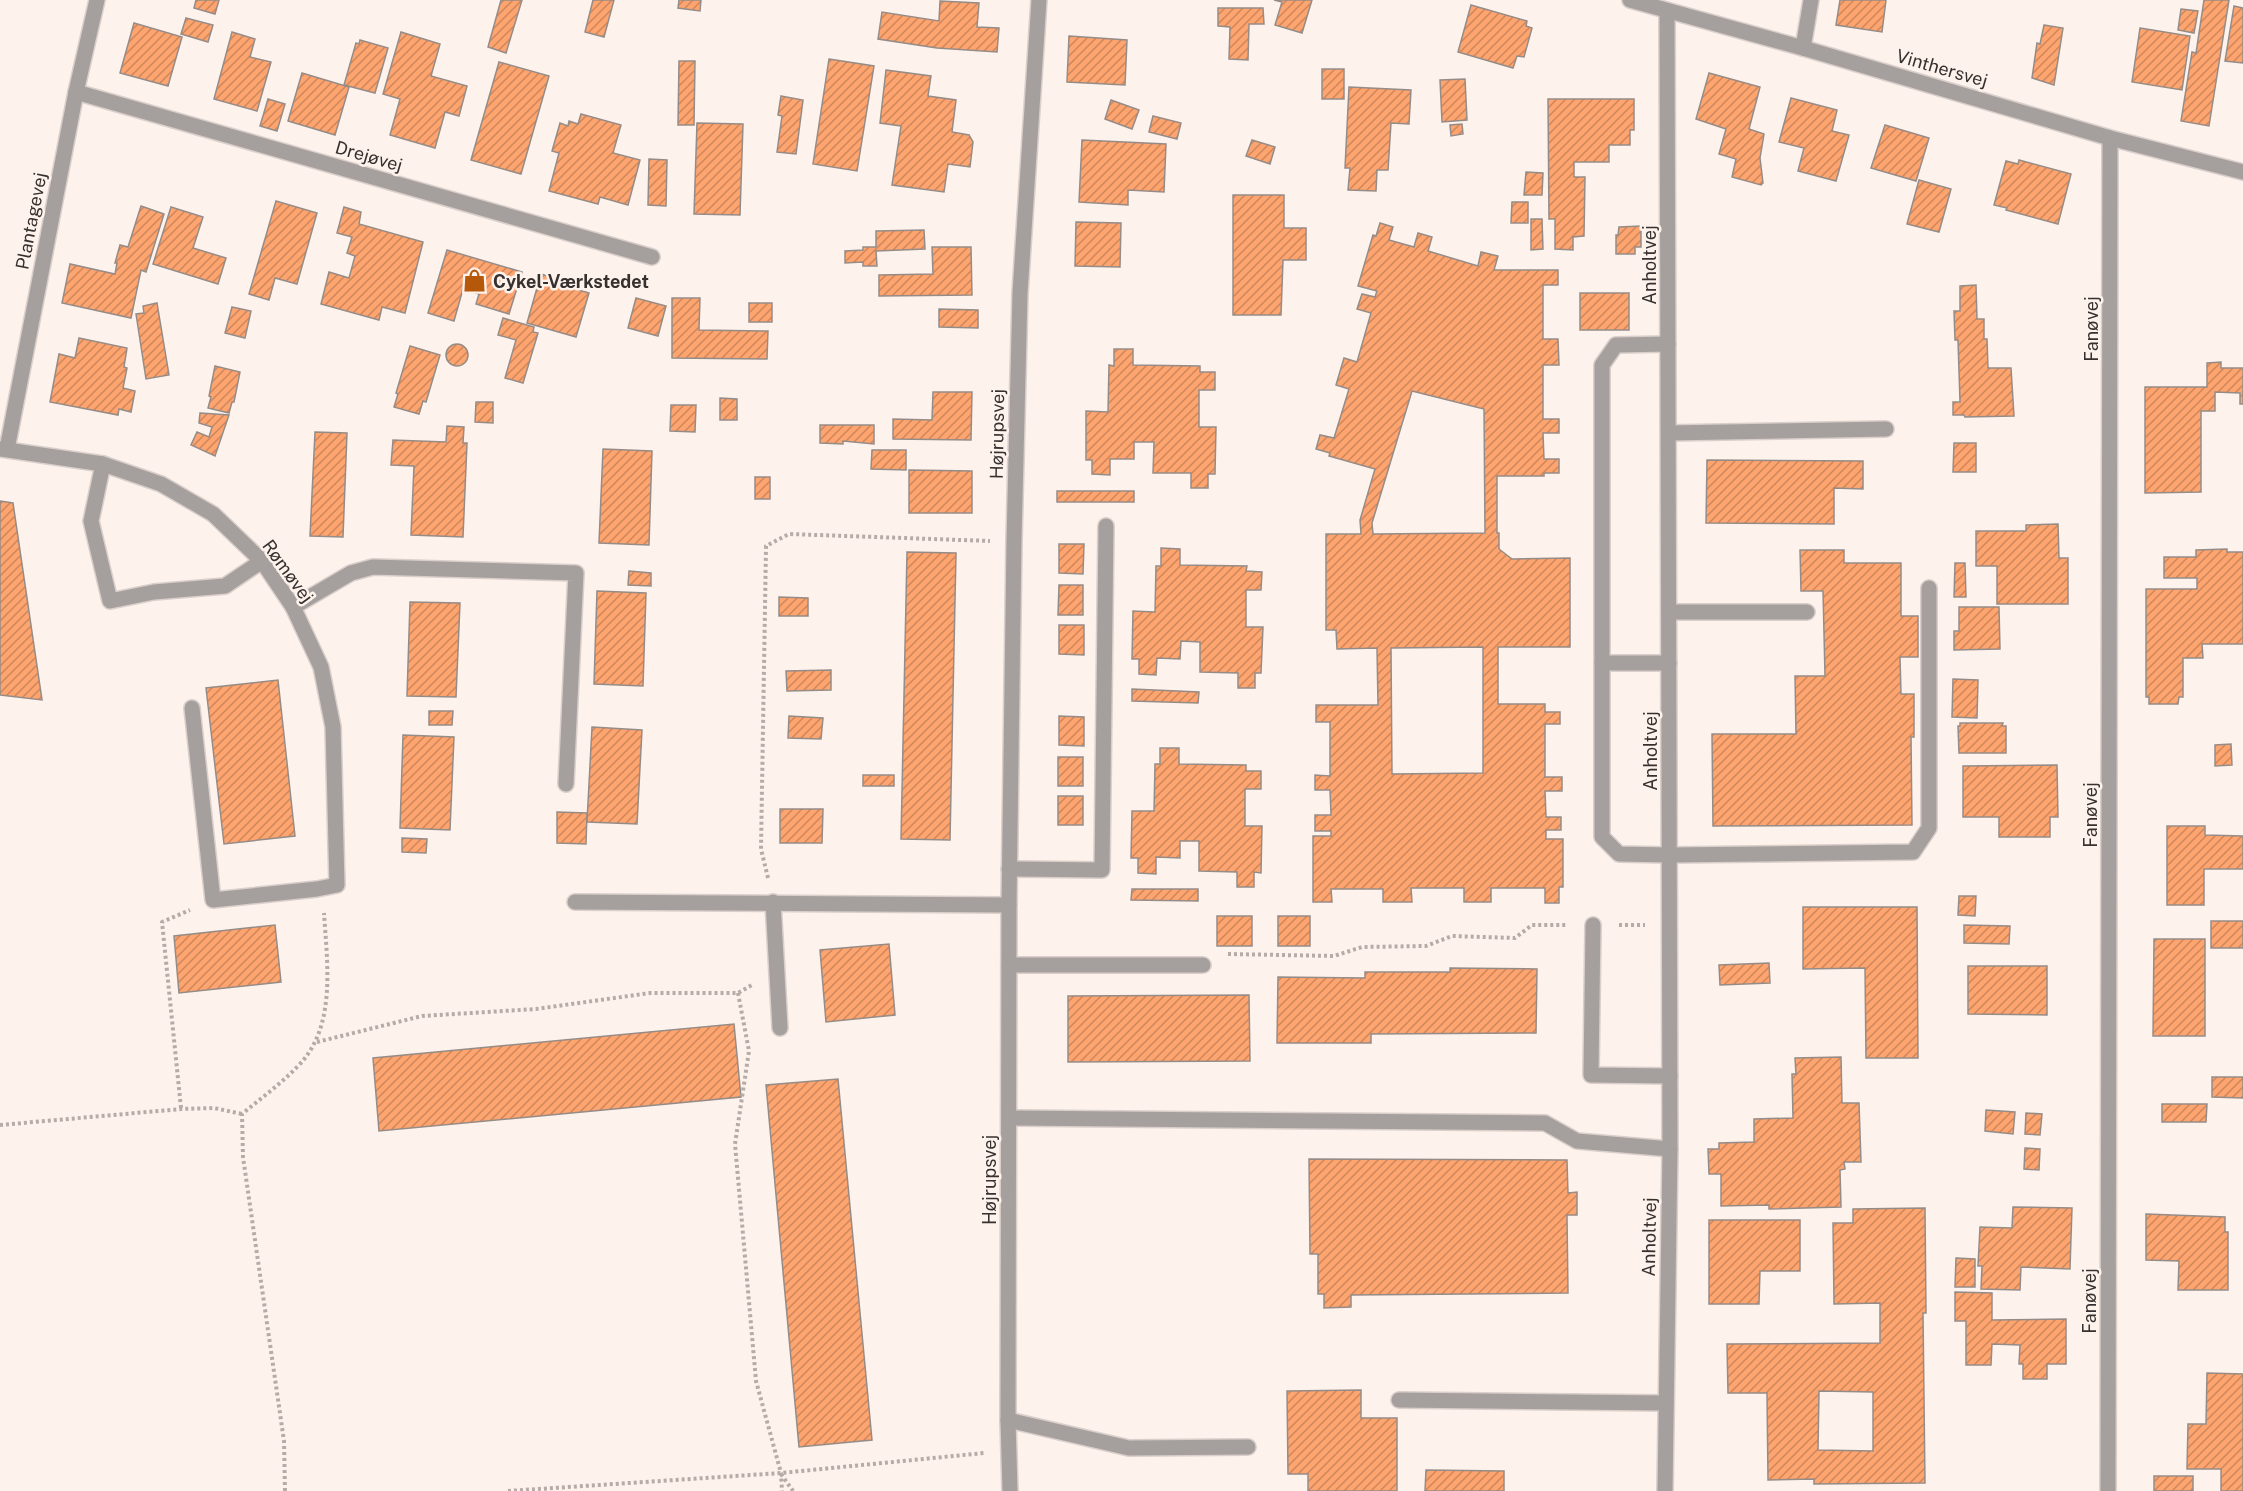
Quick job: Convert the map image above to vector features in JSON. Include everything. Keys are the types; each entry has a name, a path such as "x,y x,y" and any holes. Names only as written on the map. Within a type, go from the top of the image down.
{"street":[{"name":"Plantagevej","path":"3,449 97,0"},
{"name":"Højrupsvej","path":"1010,1491 1008,1451 1009,869 1014,541 1020,293 1039,0"},
{"name":"Vinthersvej","path":"1630,0 2110,138 2243,172"},
{"path":"1803,48 1810,0"},
{"name":"Anholtvej","path":"1665,1491 1670,1149 1667,11"},
{"name":"Drejøvej","path":"76,92 652,257"},
{"name":"Fanøvej","path":"2109,1491 2110,138"},
{"path":"1668,344 1616,345 1602,365 1602,837 1619,854 1912,852 1929,828 1929,588"},
{"path":"1669,433 1886,429"},
{"name":"Rømøvej","path":"3,449 103,464 161,483 213,514 262,561 293,607 321,667 333,728 337,885"},
{"path":"103,464 91,521 110,601 154,592 225,586 262,561"},
{"path":"1009,869 1102,870 1106,526"},
{"path":"293,607 351,573 373,567 576,573 566,784"},
{"path":"1669,612 1807,612"},
{"path":"1602,663 1669,663"},
{"path":"192,708 213,900 337,885"},
{"path":"575,902 1009,904"},
{"path":"773,902 780,1028"},
{"path":"1593,925 1591,1075 1670,1076"},
{"path":"1009,965 1203,965"},
{"path":"1009,1118 1545,1123 1578,1141 1670,1149"},
{"path":"1399,1400 1666,1403"},
{"path":"1008,1420 1129,1448 1248,1447"}],"path":[{"path":"773,902 761,849 766,546 789,534 1014,541"},
{"path":"242,1114 299,1066 316,1042 329,991 324,912 337,885"},
{"path":"181,1108 162,922 213,900"},
{"path":"1203,965 1209,954 1334,956 1362,947 1426,946 1452,936 1515,938 1532,925 1670,925"},
{"path":"316,1042 422,1016 536,1009 650,993 738,993 777,972"},
{"path":"738,993 749,1052 735,1144 756,1381 781,1473 782,1491"},
{"path":"0,1125 181,1108 214,1108 242,1114"},
{"path":"242,1114 243,1157 284,1441 285,1491"},
{"path":"508,1491 781,1473 1008,1451"},
{"path":"781,1473 793,1491"}],"building":[{"path":"196,0 219,0 215,14 194,8"},
{"path":"501,0 522,0 506,53 488,47"},
{"path":"593,0 614,0 604,37 585,32"},
{"path":"679,0 701,0 700,11 678,8"},
{"path":"1274,0 1312,0 1302,33 1275,25 1282,2"},
{"path":"1840,0 1886,0 1882,32 1836,25"},
{"path":"2204,0 2229,0 2209,126 2181,121 2192,52 2196,53"},
{"path":"940,1 979,3 977,27 999,28 997,52 937,48 878,39 882,12 939,21"},
{"path":"1471,5 1527,21 1526,26 1532,28 1524,57 1517,56 1513,68 1458,52"},
{"path":"2234,6 2243,8 2243,63 2225,61"},
{"path":"1218,8 1263,8 1264,24 1249,24 1248,60 1229,59 1230,27 1218,26"},
{"path":"2181,9 2198,11 2194,33 2178,30"},
{"path":"186,18 213,25 208,42 181,34"},
{"path":"134,23 182,37 168,86 120,73"},
{"path":"2044,25 2063,28 2054,85 2032,78 2037,43 2040,44"},
{"path":"2140,28 2190,36 2182,90 2132,82"},
{"path":"232,32 255,39 250,57 271,62 257,111 214,99"},
{"path":"401,32 440,44 431,76 467,86 459,116 445,112 435,148 390,135 400,99 383,94"},
{"path":"1069,36 1127,40 1125,85 1067,82"},
{"path":"360,40 388,48 375,93 344,85 356,43 359,44"},
{"path":"829,59 874,66 857,171 813,164"},
{"path":"679,61 695,61 694,125 678,125"},
{"path":"499,62 549,76 521,174 471,160"},
{"path":"1322,69 1344,69 1344,99 1322,99"},
{"path":"886,70 931,76 928,96 956,100 952,132 969,135 973,142 970,167 948,164 944,192 892,185 901,126 880,123"},
{"path":"302,73 349,87 335,135 288,121"},
{"path":"1709,73 1760,87 1749,129 1764,134 1760,158 1763,183 1761,185 1732,177 1736,159 1719,154 1726,129 1696,119"},
{"path":"1465,79 1467,120 1442,122 1440,80"},
{"path":"1349,87 1411,90 1409,124 1391,123 1388,170 1377,170 1376,191 1348,190 1350,168 1345,168"},
{"path":"781,96 803,100 796,154 777,152 782,116 778,115"},
{"path":"1791,98 1837,110 1832,131 1849,135 1836,181 1798,171 1804,148 1779,142"},
{"path":"268,99 285,104 277,131 260,126"},
{"path":"1548,99 1634,99 1634,130 1630,130 1630,145 1609,145 1609,162 1574,162 1574,177 1585,177 1584,236 1573,237 1573,250 1555,249 1555,219 1549,219"},
{"path":"1111,100 1139,110 1132,129 1105,119"},
{"path":"581,114 621,125 613,153 640,160 628,205 600,197 598,204 549,191 559,153 552,151 560,123 568,126 569,121 578,124"},
{"path":"1153,116 1181,123 1177,139 1149,132"},
{"path":"697,123 743,124 740,215 694,214"},
{"path":"1462,124 1463,134 1451,136 1450,125"},
{"path":"1885,125 1929,138 1916,181 1871,168"},
{"path":"1082,140 1166,144 1164,192 1128,190 1128,205 1079,202"},
{"path":"1252,140 1275,147 1270,164 1246,156"},
{"path":"649,159 667,160 666,206 648,205"},
{"path":"2019,160 2071,174 2058,224 1994,205 2006,161 2018,164"},
{"path":"1526,172 1543,173 1542,195 1524,195"},
{"path":"1919,180 1951,189 1939,232 1907,224"},
{"path":"1233,195 1284,195 1284,228 1306,228 1306,260 1283,260 1281,315 1233,315"},
{"path":"276,201 317,213 297,284 275,278 269,300 249,294"},
{"path":"1512,202 1528,202 1528,223 1511,223"},
{"path":"141,206 164,214 146,272 141,270 131,318 62,303 70,264 115,274 117,263 115,263 120,245 128,247"},
{"path":"171,207 203,217 193,248 226,258 218,284 153,264"},
{"path":"344,207 361,212 359,224 423,242 405,313 382,307 379,320 321,304 329,272 349,278 355,256 347,253 352,237 337,233"},
{"path":"1531,219 1542,219 1543,249 1531,250"},
{"path":"1076,222 1121,223 1120,267 1075,266"},
{"path":"1380,223 1393,227 1389,240 1414,247 1418,233 1432,237 1428,251 1478,266 1481,252 1498,256 1494,270 1558,270 1558,285 1543,285 1543,339 1558,339 1559,365 1543,365 1543,419 1559,419 1559,433 1543,433 1544,459 1559,459 1559,473 1544,473 1544,476 1497,476 1497,533 1499,533 1499,549 1512,559 1570,558 1570,647 1498,647 1498,704 1545,704 1545,712 1560,712 1560,724 1545,724 1545,777 1562,777 1562,791 1545,791 1546,817 1561,817 1561,830 1546,830 1546,839 1563,839 1563,887 1559,887 1559,903 1545,903 1545,888 1491,888 1491,902 1464,902 1464,888 1411,888 1412,902 1383,902 1383,889 1331,889 1332,902 1313,902 1313,836 1331,836 1331,831 1315,831 1315,815 1331,815 1330,790 1315,790 1315,775 1330,776 1330,722 1316,722 1316,705 1378,705 1377,648 1337,649 1336,630 1326,630 1326,534 1361,534 1360,520 1375,469 1329,456 1330,453 1316,449 1320,435 1334,438 1349,389 1336,385 1344,358 1357,362 1371,313 1357,309 1362,294 1375,297 1377,291 1358,286 1373,235 1376,236","holes":["1412,391 1484,409 1485,533 1373,534 1372,523","1483,647 1483,773 1392,774 1391,648"]},
{"path":"1641,226 1641,247 1635,247 1635,254 1616,254 1616,235 1618,235 1619,227"},
{"path":"924,230 925,249 876,251 877,266 863,266 863,262 845,263 845,251 876,247 876,231"},
{"path":"932,247 971,247 972,295 879,296 879,275 933,274"},
{"path":"447,250 522,272 509,314 476,304 479,294 463,289 454,321 428,313"},
{"path":"541,274 571,283 569,287 589,293 576,337 527,323"},
{"path":"1976,285 1977,319 1984,319 1988,368 2011,368 2014,416 1965,417 1964,415 1953,415 1953,402 1960,402 1958,340 1955,340 1954,311 1960,311 1960,286"},
{"path":"1580,293 1629,293 1629,330 1580,330"},
{"path":"636,298 666,306 658,336 628,328"},
{"path":"672,298 700,298 699,330 768,331 767,359 672,358"},
{"path":"157,303 169,375 146,379 136,314 144,313 143,306"},
{"path":"749,303 772,303 772,322 749,322"},
{"path":"232,307 251,311 245,338 225,333"},
{"path":"939,309 978,310 978,328 939,327"},
{"path":"503,318 534,327 533,332 538,333 523,383 505,378 516,340 498,335"},
{"path":"79,338 127,348 124,367 127,368 123,388 135,391 131,412 119,409 118,415 50,402 59,354 75,358"},
{"path":"457,344 465,347 468,355 465,363 457,366 449,363 446,355 449,347"},
{"path":"410,346 440,355 426,402 423,401 419,414 394,407"},
{"path":"1114,349 1133,349 1133,365 1200,366 1200,372 1215,372 1215,390 1199,390 1199,427 1216,427 1215,474 1208,474 1208,488 1191,488 1191,473 1153,473 1154,442 1134,442 1134,459 1110,459 1110,475 1092,474 1092,460 1086,460 1086,411 1108,412 1109,365 1114,366"},
{"path":"2221,362 2221,368 2243,368 2243,404 2240,404 2240,393 2215,392 2215,411 2201,411 2201,492 2145,493 2145,387 2207,387 2207,363"},
{"path":"215,366 240,372 234,402 232,402 229,413 208,408"},
{"path":"933,392 972,392 971,440 893,439 893,419 932,420"},
{"path":"720,398 737,399 737,420 720,420"},
{"path":"476,402 493,402 493,423 475,422"},
{"path":"671,405 696,405 695,432 670,431"},
{"path":"200,413 229,415 215,456 191,445 197,432 209,437 212,427 199,423"},
{"path":"820,425 874,425 874,444 843,441 843,444 820,443"},
{"path":"447,426 464,427 463,443 467,443 463,537 411,535 414,466 391,465 393,440 446,442"},
{"path":"315,432 347,433 343,537 310,536"},
{"path":"1954,443 1976,443 1976,472 1953,472"},
{"path":"603,449 652,451 649,545 599,543"},
{"path":"872,450 906,450 906,470 871,469"},
{"path":"1707,460 1863,461 1863,489 1834,488 1834,524 1706,523"},
{"path":"909,470 972,471 972,513 909,513"},
{"path":"755,477 770,477 770,499 755,499"},
{"path":"1057,491 1134,491 1134,502 1057,502"},
{"path":"0,501 13,503 42,700 0,695"},
{"path":"2058,524 2059,558 2068,558 2068,604 1997,604 1997,566 1976,566 1976,531 2026,531 2026,525"},
{"path":"1059,544 1084,544 1083,574 1059,573"},
{"path":"1161,548 1180,549 1180,565 1247,566 1246,571 1262,572 1261,590 1246,590 1246,627 1263,627 1261,673 1255,673 1255,688 1238,688 1238,673 1200,672 1200,642 1181,641 1180,659 1157,658 1156,675 1139,674 1139,659 1132,659 1133,611 1155,612 1156,566 1161,566"},
{"path":"2227,549 2227,552 2243,552 2243,644 2202,644 2203,658 2183,658 2183,697 2179,697 2178,704 2149,704 2149,697 2146,697 2146,589 2197,589 2197,578 2164,578 2164,557 2196,557 2196,550"},
{"path":"1800,550 1844,550 1844,563 1901,563 1901,616 1918,616 1918,657 1900,657 1901,694 1914,694 1914,737 1911,737 1912,825 1713,826 1712,734 1796,734 1795,676 1825,676 1823,591 1801,591"},
{"path":"907,552 956,553 950,840 901,839"},
{"path":"1955,563 1965,563 1966,597 1954,597"},
{"path":"629,571 651,573 651,586 628,585"},
{"path":"1059,585 1083,585 1083,615 1058,615"},
{"path":"597,591 646,593 643,686 594,684"},
{"path":"779,597 808,598 808,616 779,616"},
{"path":"410,602 460,603 456,697 407,696"},
{"path":"1959,607 1999,607 2000,649 1954,650 1954,631 1959,631"},
{"path":"1059,625 1084,625 1084,655 1059,654"},
{"path":"831,670 831,690 787,691 786,671"},
{"path":"1953,679 1978,680 1977,718 1952,717"},
{"path":"278,680 295,836 224,844 206,688"},
{"path":"1132,689 1199,692 1198,703 1132,701"},
{"path":"429,711 453,711 452,725 429,725"},
{"path":"789,716 823,718 821,739 788,738"},
{"path":"1059,716 1084,717 1084,746 1059,745"},
{"path":"1960,723 2003,723 2002,726 2006,726 2006,753 1959,753 1958,726"},
{"path":"592,727 642,730 637,824 587,822"},
{"path":"403,735 454,737 450,830 400,828"},
{"path":"2231,744 2232,765 2215,766 2215,745"},
{"path":"1160,748 1179,748 1179,764 1246,765 1246,771 1261,771 1261,789 1245,789 1245,826 1262,826 1261,873 1254,872 1254,887 1237,887 1237,872 1199,871 1199,841 1180,841 1180,858 1156,857 1156,874 1138,873 1138,858 1131,858 1132,811 1154,811 1155,764 1160,764"},
{"path":"1058,757 1083,757 1083,786 1058,786"},
{"path":"2057,765 2058,817 2050,817 2050,837 1999,837 1999,817 1963,817 1963,766"},
{"path":"863,775 894,775 894,786 863,786"},
{"path":"1058,796 1083,796 1083,825 1058,825"},
{"path":"780,809 823,809 822,843 780,843"},
{"path":"557,812 587,813 586,844 557,843"},
{"path":"2167,826 2205,826 2205,835 2243,836 2243,869 2204,869 2204,905 2167,905"},
{"path":"402,838 427,839 426,853 402,852"},
{"path":"1132,889 1198,889 1198,901 1131,900"},
{"path":"1959,896 1976,896 1975,916 1958,915"},
{"path":"1803,907 1917,907 1918,1058 1866,1058 1865,968 1803,969"},
{"path":"1217,916 1252,916 1252,946 1217,946"},
{"path":"1278,916 1310,916 1310,946 1278,946"},
{"path":"2211,921 2243,921 2243,948 2211,948"},
{"path":"275,925 281,982 179,993 174,936"},
{"path":"1964,925 2010,926 2009,944 1964,943"},
{"path":"2154,939 2205,939 2205,1036 2153,1036"},
{"path":"889,944 895,1015 826,1022 820,950"},
{"path":"1769,963 1770,983 1720,985 1719,965"},
{"path":"1968,966 2047,966 2047,1015 1968,1014"},
{"path":"1450,968 1537,969 1536,1033 1371,1034 1371,1043 1277,1043 1278,977 1365,978 1365,972 1450,972"},
{"path":"1249,995 1250,1061 1068,1062 1068,996"},
{"path":"734,1024 741,1097 379,1131 373,1058"},
{"path":"1841,1057 1842,1103 1859,1103 1861,1162 1844,1162 1845,1169 1840,1170 1841,1207 1769,1209 1769,1205 1721,1206 1721,1174 1709,1174 1708,1149 1719,1149 1719,1143 1754,1142 1754,1119 1793,1118 1792,1074 1796,1074 1795,1058"},
{"path":"2212,1077 2243,1077 2243,1098 2212,1097"},
{"path":"838,1079 872,1440 799,1447 766,1085"},
{"path":"2162,1104 2207,1104 2206,1122 2162,1122"},
{"path":"1986,1110 2015,1112 2013,1134 1985,1131"},
{"path":"2026,1113 2042,1114 2040,1135 2025,1134"},
{"path":"2025,1148 2040,1149 2039,1170 2024,1169"},
{"path":"1309,1159 1567,1160 1568,1193 1577,1192 1577,1215 1567,1215 1568,1293 1351,1295 1351,1307 1324,1308 1324,1294 1318,1294 1318,1254 1310,1254"},
{"path":"2013,1207 2072,1208 2070,1269 2021,1267 2020,1290 1981,1289 1982,1266 1978,1266 1980,1227 2012,1228"},
{"path":"1925,1208 1926,1313 1923,1313 1925,1483 1814,1484 1814,1479 1768,1480 1767,1393 1728,1393 1727,1344 1880,1343 1880,1303 1834,1304 1833,1223 1853,1223 1853,1209","holes":["1819,1391 1873,1392 1873,1451 1818,1450"]},
{"path":"2146,1214 2225,1217 2225,1232 2228,1232 2228,1290 2178,1290 2179,1261 2146,1260"},
{"path":"1709,1220 1800,1220 1800,1271 1760,1271 1759,1304 1709,1304"},
{"path":"1956,1258 1975,1259 1975,1287 1955,1287"},
{"path":"1955,1292 1992,1293 1992,1320 2066,1319 2066,1364 2047,1364 2047,1379 2023,1379 2023,1364 2019,1364 2020,1345 1992,1344 1991,1365 1966,1365 1966,1321 1955,1321"},
{"path":"2207,1373 2243,1374 2243,1491 2221,1491 2221,1469 2187,1469 2188,1424 2206,1424"},
{"path":"1361,1390 1361,1418 1397,1418 1397,1491 1308,1491 1308,1474 1288,1474 1287,1391"},
{"path":"1426,1470 1504,1471 1504,1491 1425,1491"},
{"path":"2154,1476 2193,1476 2193,1491 2154,1491"}],"place":[{"name":"Cykel-Værkstedet","path":"475,281"}]}
